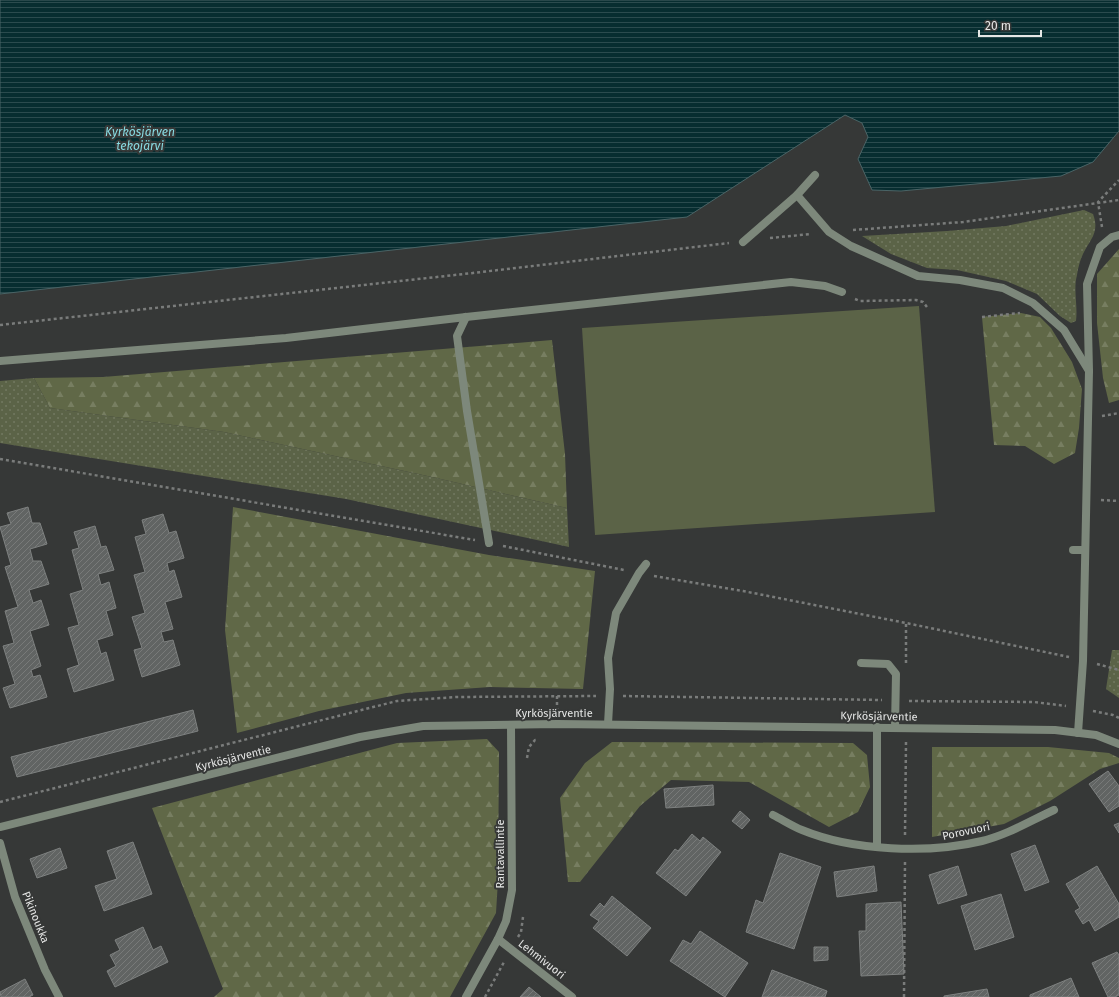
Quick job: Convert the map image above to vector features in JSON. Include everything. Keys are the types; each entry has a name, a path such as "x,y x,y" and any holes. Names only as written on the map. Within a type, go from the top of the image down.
{"street":[{"path":"743,242 797,195 815,175"},
{"path":"797,195 828,232 851,246 918,276 960,280 1003,288 1033,303 1064,330 1089,371"},
{"path":"1078,733 1083,661 1089,371 1087,284 1100,247 1112,237 1119,235"},
{"path":"0,361 286,338 791,282 825,286 842,292"},
{"path":"466,317 457,336 467,411 489,543"},
{"path":"1073,550 1085,550"},
{"path":"608,724 610,689 608,658 616,613 639,573 646,564"},
{"path":"862,663 888,664 896,674 895,727"},
{"name":"Kyrkösjärventie","path":"0,828 360,737 423,726 608,724 1055,730 1096,736 1119,744"},
{"name":"Rantavallintie","path":"466,997 498,939 506,921 512,890 511,725"},
{"path":"877,727 877,846"},
{"name":"Porovuori","path":"773,815 802,830 834,840 905,849 944,848 982,841 1013,830 1054,810"},
{"name":"Pikinoukka","path":"0,843 15,896 45,970 59,997"},
{"name":"Lehmivuori","path":"498,939 572,997"}],"path":[{"path":"1098,202 1119,180"},
{"path":"0,325 828,232 963,222 1119,200"},
{"path":"1098,202 1104,243"},
{"path":"842,292 860,301 916,300 924,302 927,307"},
{"path":"982,317 1021,313"},
{"path":"0,459 489,543 1021,646 1119,670"},
{"path":"1086,499 1119,502"},
{"path":"904,997 905,849"}],"green space":[{"path":"1084,210 1093,214 1095,231 1081,259 1075,286 1076,321 1071,323 1060,316 1037,294 1006,281 957,270 927,268 891,254 862,236 1006,226"},
{"path":"1119,249 1119,400 1109,403 1103,378 1097,323 1097,274"},
{"path":"919,306 935,512 595,535 582,328"},
{"path":"1021,313 1040,317 1051,328 1072,362 1082,389 1079,428 1075,453 1054,464 1025,446 994,445 982,317"},
{"path":"552,340 565,454 567,508 224,432 50,408 34,378 103,377"},
{"path":"34,378 50,408 224,432 567,508 569,547 346,499 0,443 0,381"},
{"path":"233,507 489,555 595,571 583,689 490,687 406,693 319,711 237,733 225,630"},
{"path":"1112,650 1119,650 1119,698 1106,689"},
{"path":"487,739 499,752 498,880 496,913 450,997 214,997 223,989 152,808 397,743"},
{"path":"612,742 853,743 867,755 870,787 858,812 829,827 749,782 671,780 640,806 580,882 568,882 560,798 585,763"},
{"path":"932,747 1048,747 1109,753 1119,758 1119,763 1100,769 1050,801 1004,824 932,837"}],"water":[{"name":"Kyrkösjärven tekojärvi","path":"0,0 1119,0 1119,131 1093,162 1061,176 901,191 872,190 858,159 868,137 862,123 845,115 687,217 0,294"}],"building":[{"path":"28,507 32,523 40,523 47,544 30,549 33,561 41,561 49,584 29,590 33,603 41,600 49,625 30,631 41,666 31,670 33,677 40,675 47,697 10,708 3,688 15,684 3,646 14,643 5,611 18,607 5,567 11,565 0,527 11,524 7,513"},
{"path":"163,514 169,533 176,531 184,558 167,563 169,572 174,570 182,597 165,602 173,629 161,632 164,642 173,640 180,665 142,677 134,650 142,648 132,617 145,613 134,575 145,572 135,537 146,534 142,520"},
{"path":"95,526 101,547 106,546 114,570 98,574 101,585 109,582 116,608 106,611 113,635 97,640 101,654 106,652 114,680 74,692 67,669 79,665 68,628 79,625 70,594 83,590 72,550 79,548 74,532"},
{"path":"193,710 198,731 17,777 11,757"},
{"path":"1108,771 1119,786 1119,806 1109,812 1089,784"},
{"path":"713,785 714,805 666,808 664,789"},
{"path":"740,811 750,820 742,829 732,821"},
{"path":"1119,823 1119,833 1114,825"},
{"path":"692,834 700,841 703,837 721,852 686,896 656,873 675,849 678,851"},
{"path":"133,842 152,894 104,911 95,886 117,879 107,851"},
{"path":"1035,845 1049,882 1025,891 1011,854"},
{"path":"60,848 67,868 37,878 30,859"},
{"path":"780,853 821,867 794,949 746,932 756,900 763,903"},
{"path":"874,866 877,891 837,897 834,872"},
{"path":"958,866 967,895 938,904 929,875"},
{"path":"1097,866 1119,904 1119,917 1095,931 1089,920 1083,924 1075,911 1080,908 1066,884"},
{"path":"1001,894 1014,937 975,950 961,906"},
{"path":"612,896 651,928 627,956 593,928 599,921 590,915 600,903 604,907"},
{"path":"901,902 904,974 861,976 859,931 866,931 866,904"},
{"path":"143,927 153,950 161,946 168,962 115,987 107,971 116,966 110,955 120,950 115,940"},
{"path":"700,931 748,963 725,997 670,961 683,940 691,944"},
{"path":"814,947 828,947 828,960 814,961"},
{"path":"1117,952 1119,955 1119,995 1115,997 1108,997 1092,963"},
{"path":"772,970 827,991 825,997 762,997"},
{"path":"1071,978 1079,997 1030,997 1030,995"},
{"path":"25,979 33,995 29,997 1,997 0,992"},
{"path":"529,987 541,997 520,997"},
{"path":"987,989 989,997 944,997 944,996"}]}
